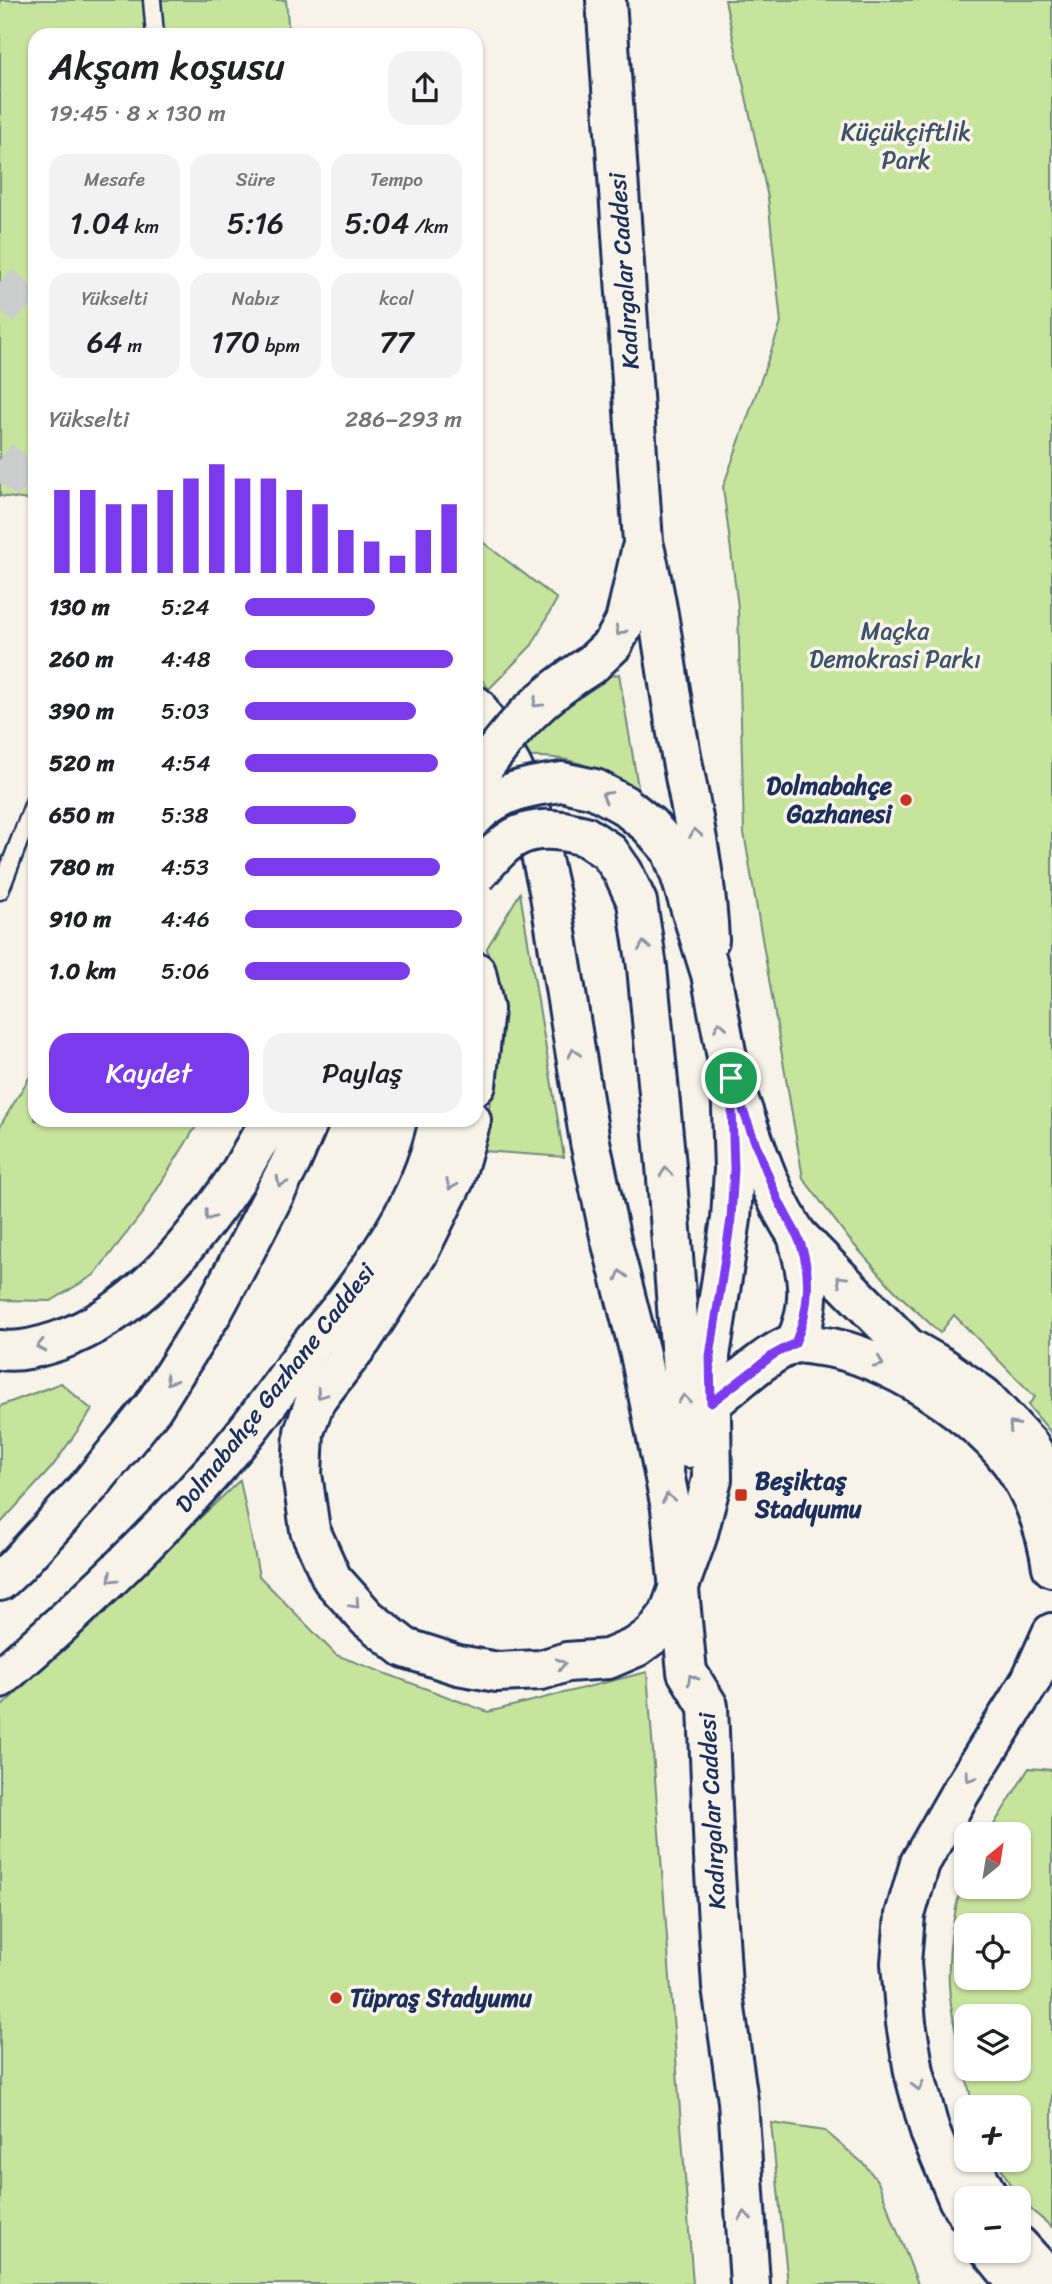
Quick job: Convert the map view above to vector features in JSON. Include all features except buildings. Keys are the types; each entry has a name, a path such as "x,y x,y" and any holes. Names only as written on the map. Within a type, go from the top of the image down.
{"main road":[{"name":"Kadırgalar Caddesi","path":"606,0 643,542"},
{"path":"483,769 520,721 546,695 592,664 613,644 625,622 643,542"},
{"path":"643,542 661,623 674,716 703,874 710,974"},
{"path":"469,1127 454,1180 418,1253 362,1340 315,1401 304,1432 302,1474 310,1530 332,1579 367,1618 405,1648 458,1665 498,1672 541,1670 567,1662 608,1659 636,1647 654,1634 669,1614 678,1590 671,1508 640,1354 610,1236 590,1142 550,895 530,805 511,765 483,718"},
{"path":"483,808 516,790 562,782 595,789 624,805 649,825 670,850 680,873 710,974"},
{"path":"483,868 509,839 524,831 545,828 563,831 585,836 609,852 623,872 637,902 647,967 661,1112 688,1448 703,1515"},
{"name":"Kadırgalar Caddesi","path":"710,974 731,1078 734,1169 731,1219 710,1356 712,1479 690,1558 678,1590 687,1672 709,1706 722,1987 738,2101 750,2284"},
{"path":"731,1078 774,1190 797,1235 907,1347 942,1367 984,1397 1029,1445 1052,1482"},
{"path":"0,1350 41,1347 80,1333 112,1315 164,1272 236,1180 267,1127"},
{"path":"0,1581 90,1485 153,1407 244,1253 306,1127"},
{"name":"Dolmabahçe Gazhane Caddesi","path":"0,1678 66,1622 125,1566 235,1446 381,1254 411,1204 423,1176 437,1127"},
{"path":"795,1343 808,1306 805,1265 797,1235"},
{"path":"711,1403 773,1355 795,1343 839,1348 878,1362 930,1391 974,1424 998,1447 1017,1471 1037,1510 1052,1567"},
{"path":"954,2190 930,2133 914,2072 901,1964 905,1915 920,1863 960,1793 1031,1680 1052,1633"},
{"path":"954,2117 931,2034 924,1973 929,1918 941,1876 1052,1689"},
{"path":"1031,2259 1052,2282"},
{"path":"1000,2263 1018,2284"}],"lane":[{"path":"152,0 154,28"},
{"path":"0,891 28,818"}],"green space":[{"path":"0,0 286,0 288,28 28,28 28,500 0,496"},
{"name":"Maçka Demokrasi Parkı","path":"725,0 1052,0 1052,1434 1028,1405 1035,1397 954,1315 940,1333 894,1290 849,1239 803,1178 744,833 738,607 723,487 781,323 768,198"},
{"path":"483,542 557,599 532,645 489,689 483,681"},
{"path":"619,674 639,793 605,774 575,762 543,757 504,758 519,736 598,679"},
{"path":"520,893 564,1157 483,1151 493,1079 493,1008 487,948"},
{"path":"28,1080 28,1127 196,1127 143,1212 94,1275 51,1301 0,1300 0,1126"},
{"path":"61,1383 92,1410 52,1467 0,1524 0,1406"},
{"name":"Tüpraş Stadyumu","path":"240,1480 259,1576 336,1655 488,1712 647,1672 693,2284 0,2284 0,1708"},
{"path":"1029,1768 1052,1770 1052,2227 1031,2210 1031,2186 1011,2186 1003,2172 1031,2172 1031,2095 970,2095 967,2081 1031,2081 1031,2004 954,2004 954,2023 949,1985 954,1918 954,1990 1031,1990 1031,1913 955,1911 958,1899 1031,1899 1031,1822 995,1822"},
{"path":"771,2123 825,2131 865,2165 878,2182 918,2284 788,2284"}],"tunnel":[{"path":"0,282 28,311"},
{"path":"0,459 28,481"}],"place":[{"name":"Dolmabahçe Gazhanesi","path":"906,800"},
{"name":"Beşiktaş Stadyumu","path":"741,1495"},
{"name":"Tüpraş Stadyumu","path":"336,1998"}],"route":[{"path":"731,1078 774,1190 797,1235 805,1265 808,1306 795,1343 773,1355 711,1403 710,1356 731,1219 734,1169 731,1078"}],"park label":[{"name":"Küçükçiftlik Park","path":"906,146"}]}
